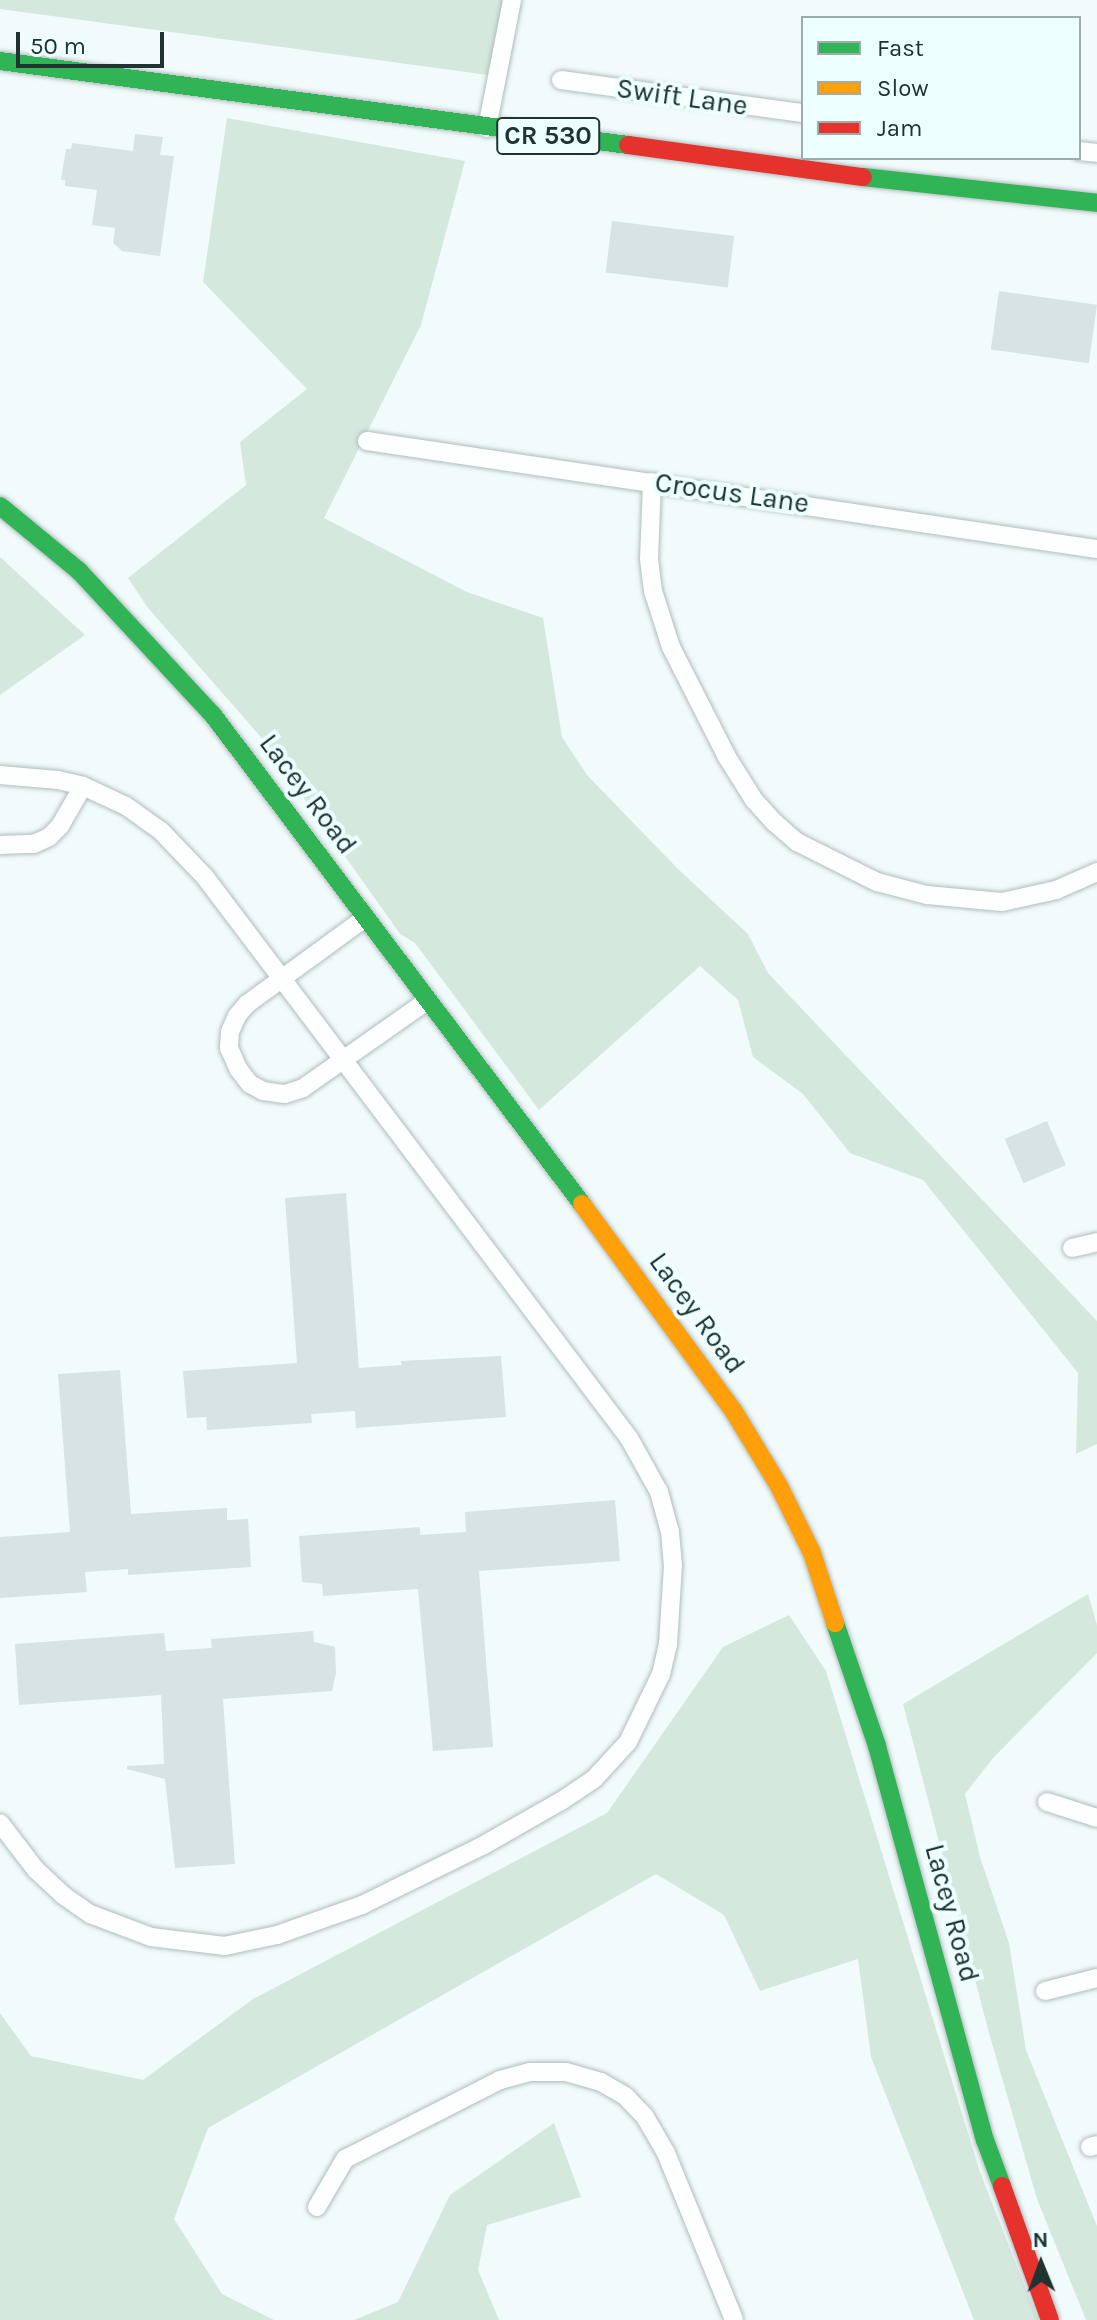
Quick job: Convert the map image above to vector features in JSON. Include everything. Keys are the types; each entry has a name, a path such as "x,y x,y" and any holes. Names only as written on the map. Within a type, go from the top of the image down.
{"main road":[{"name":"CR 530","path":"0,61 944,188 1097,203"},
{"name":"Lacey Road","path":"0,506 79,571 213,715 664,1313 733,1410 779,1486 812,1553 877,1746 985,2140 1050,2320"}],"street":[{"path":"487,128 512,0"},
{"name":"Swift Lane","path":"561,80 801,113"},
{"name":"Crocus Lane","path":"367,441 1097,549"},
{"path":"652,482 649,559 653,591 671,647 727,757 754,800 775,823 797,842 877,882 927,895 1002,902 1056,890 1097,872"},
{"path":"0,775 58,780 83,786 126,806 161,831 205,877 629,1438 659,1492 670,1532 673,1565 668,1644 661,1674 645,1714 628,1742 594,1779 484,1845 362,1905 277,1935 225,1946 151,1937 90,1914 36,1870 0,1823"},
{"path":"0,845 34,844 49,837 83,786"},
{"path":"365,918 282,978 237,1016 230,1032 229,1048 239,1070 250,1084 263,1091 285,1094 303,1088 428,1000"},
{"path":"1072,1248 1097,1242"},
{"path":"1047,1802 1097,1818"},
{"path":"1045,1991 1097,1978"},
{"path":"317,2207 345,2159 500,2080 530,2072 566,2072 601,2082 625,2096 645,2117 666,2153 734,2320"}],"green space":[{"path":"0,0 506,0 488,75 0,9"},
{"path":"227,118 465,161 421,325 324,518 467,592 543,618 562,737 587,775 678,869 748,934 768,973 1097,1321 1097,1444 1076,1454 1078,1373 923,1180 850,1153 803,1094 753,1057 738,1000 700,966 539,1110 415,943 400,934 260,736 148,608 128,578 246,485 240,442 307,389 203,282"},
{"path":"0,557 85,635 0,695"},
{"path":"1088,1594 1097,1625 1097,1653 994,1757 965,1794 980,1857 1009,1943 1026,2050 1097,2226 1097,2320 1086,2320 1037,2199 989,2033 903,1704"},
{"path":"789,1615 826,1671 980,2172 1038,2320 974,2320 871,2057 858,1959 760,1991 724,1915 656,1874 208,2128 174,2219 222,2294 274,2320 0,2320 0,2013 31,2056 143,2080 253,1999 607,1813 723,1647"},
{"path":"554,2123 581,2197 487,2225 478,2270 499,2320 354,2320 398,2302 450,2195"}],"building":[{"path":"135,134 163,137 160,155 174,156 160,256 122,251 113,243 115,228 92,225 97,190 65,186 65,180 61,180 66,149 71,149 72,143 133,151"},
{"path":"612,221 734,236 728,288 606,273"},
{"path":"999,291 1097,305 1089,363 991,349"},
{"path":"1047,1121 1066,1165 1023,1183 1005,1139"},
{"path":"346,1193 359,1368 402,1365 401,1361 501,1356 506,1417 356,1428 355,1411 311,1414 312,1423 207,1430 206,1417 187,1418 183,1371 297,1363 285,1198"},
{"path":"120,1370 131,1514 227,1508 227,1520 248,1519 251,1567 128,1575 128,1569 85,1572 87,1592 0,1598 0,1537 70,1532 58,1374"},
{"path":"615,1500 620,1561 479,1571 493,1747 433,1751 418,1589 323,1596 322,1584 302,1582 299,1536 420,1527 420,1535 466,1532 465,1512"},
{"path":"313,1631 314,1642 335,1647 336,1673 332,1691 223,1699 235,1864 175,1868 165,1779 127,1769 127,1766 164,1764 161,1695 19,1705 15,1644 164,1633 166,1651 212,1648 211,1639"}],"traffic: fast":[{"path":"0,61 628,145"},
{"path":"863,177 1097,203"},
{"path":"0,506 79,571 213,715 582,1204"},
{"path":"835,1623 877,1746 985,2140 1002,2186"}],"traffic: slow":[{"path":"582,1204 733,1410 779,1486 812,1553 835,1623"}],"traffic: jam":[{"path":"628,145 863,177"},
{"path":"1002,2186 1050,2320"}]}
